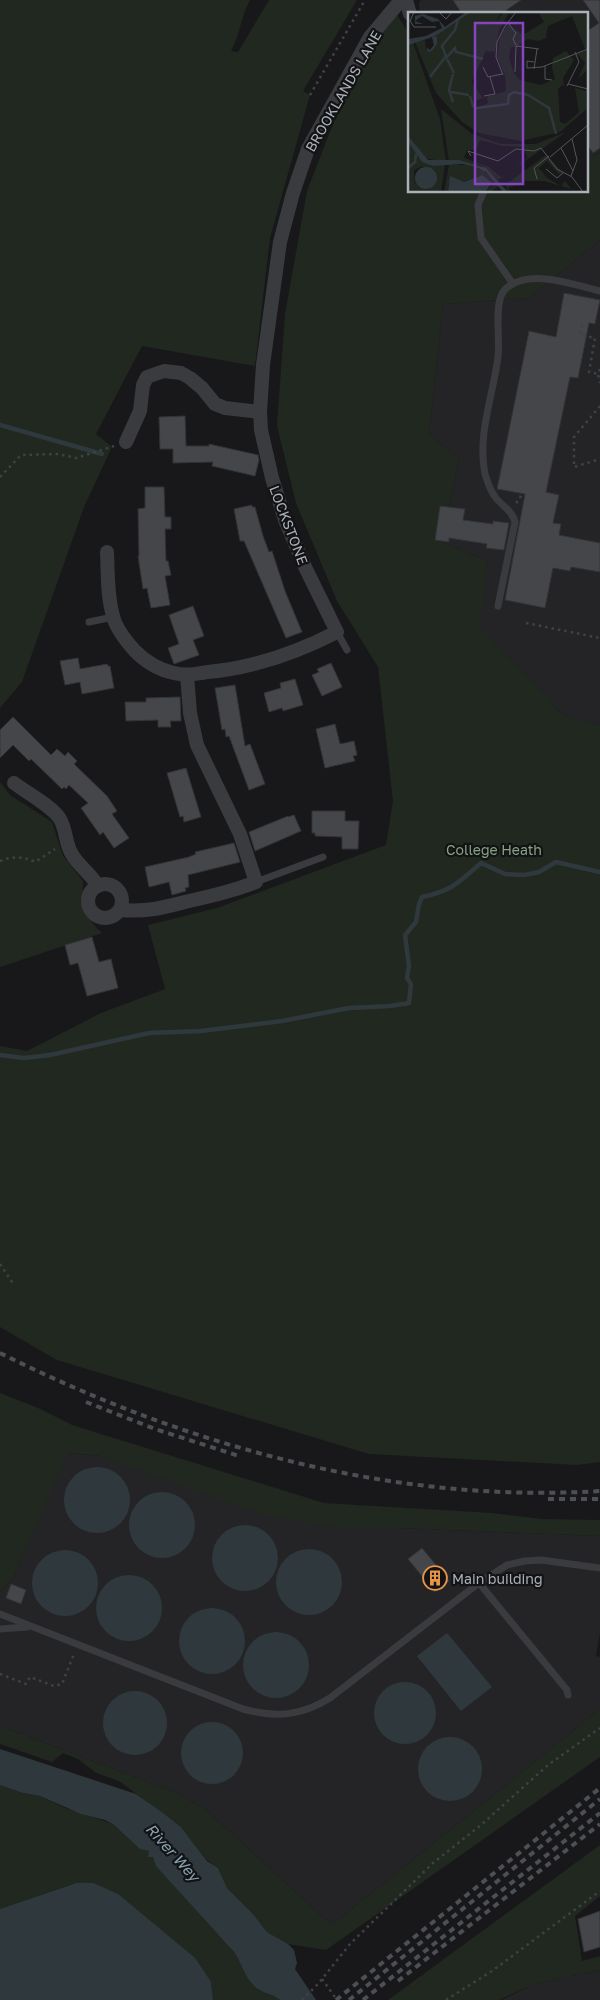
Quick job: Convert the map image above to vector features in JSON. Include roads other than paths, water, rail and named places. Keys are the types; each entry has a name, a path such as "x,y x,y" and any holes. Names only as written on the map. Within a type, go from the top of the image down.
{"street":[{"name":"BROOKLANDS LANE","path":"263,365 280,242 293,193 308,149 370,37 401,0"},
{"name":"LOCKSTONE","path":"263,365 260,412 261,430 270,468 285,520 305,567 337,632"},
{"path":"126,442 140,411 143,385 147,377 164,371 181,373 190,378 202,388 215,404 225,408 260,412"},
{"path":"108,552 109,591 113,617 127,642 139,655 153,666 168,672 186,675 243,667 281,657 337,632"},
{"path":"120,910 138,912 158,910 237,890 256,882 240,834 197,745 190,714 186,675"},
{"path":"14,783 55,813 62,825 66,844 72,855 91,874 98,886"},
{"path":"109,884 118,890 122,900 120,910 116,915 99,918 90,910 88,899 90,894 98,886 109,884"}],"lane":[{"path":"484,192 478,204 481,238 513,284"},
{"path":"498,606 515,522 509,511 489,489 483,450 484,429 498,355 499,304 501,295 506,288 531,277 600,291"},
{"path":"88,622 113,617"},
{"name":"LOCKSTONE","path":"337,632 347,650"},
{"path":"256,882 323,857"},
{"path":"0,1614 243,1709 265,1714 294,1713 315,1707 349,1686 412,1633 479,1583 507,1566 524,1561 540,1560 600,1568"},
{"path":"479,1583 568,1690 568,1696"},
{"path":"0,1629 31,1627"}],"water":[{"path":"91,1467 103,1467 121,1476 128,1487 130,1500 128,1513 121,1524 110,1531 91,1533 78,1528 69,1519 64,1506 64,1494 69,1481 78,1472"},
{"path":"155,1492 169,1492 181,1497 190,1506 195,1518 193,1538 186,1549 169,1558 155,1558 143,1553 134,1544 129,1532 129,1518 134,1506 143,1497"},
{"path":"239,1525 251,1525 269,1534 276,1545 278,1558 276,1571 269,1582 258,1589 239,1591 226,1586 217,1577 212,1564 212,1552 217,1539 226,1530"},
{"path":"303,1549 315,1549 333,1558 340,1569 342,1582 340,1595 333,1606 322,1613 303,1615 290,1610 281,1601 276,1588 276,1576 281,1563 290,1554"},
{"path":"58,1550 72,1550 84,1555 93,1564 98,1576 96,1596 89,1607 72,1616 58,1616 46,1611 37,1602 32,1590 32,1576 37,1564 46,1555"},
{"path":"123,1575 135,1575 153,1584 160,1595 162,1608 160,1621 153,1632 142,1639 123,1641 110,1636 101,1627 96,1614 96,1602 101,1589 110,1580"},
{"path":"206,1608 218,1608 236,1617 243,1628 245,1641 243,1654 236,1665 225,1672 206,1674 193,1669 184,1660 179,1647 179,1635 184,1622 193,1613"},
{"path":"269,1632 283,1632 295,1637 304,1646 309,1658 307,1678 300,1689 283,1698 269,1698 257,1693 248,1684 243,1672 243,1658 248,1646 257,1637"},
{"path":"447,1633 492,1687 461,1711 417,1656"},
{"path":"399,1682 411,1682 427,1691 434,1701 436,1713 434,1725 427,1735 411,1744 399,1744 388,1739 379,1730 374,1719 374,1707 379,1696 388,1687"},
{"path":"135,1691 153,1697 161,1705 167,1723 161,1741 153,1749 135,1755 117,1749 109,1741 103,1723 109,1705 117,1697"},
{"path":"212,1722 224,1724 234,1731 241,1741 243,1753 241,1765 234,1775 224,1782 212,1784 200,1782 190,1775 183,1765 181,1753 183,1741 190,1731 200,1724"},
{"path":"450,1737 468,1743 476,1751 482,1769 476,1787 468,1795 450,1801 432,1795 424,1787 418,1769 424,1751 432,1743"},
{"name":"River Wey","path":"0,1749 136,1794 181,1827 207,1861 218,1868 227,1888 253,1914 267,1932 288,1944 294,1950 297,1963 295,1969 316,2000 280,2000 255,1987 248,1979 234,1952 156,1866 153,1857 148,1857 149,1851 140,1849 113,1824 81,1814 40,1796 23,1793 0,1785"},
{"path":"76,1883 93,1883 118,1894 195,1958 211,1982 213,2000 0,2000 0,1909"}],"waterway":[{"path":"0,425 102,454"},
{"path":"0,1055 24,1058 50,1055 149,1033 201,1031 282,1021 349,1008 409,1003 411,984 407,978 409,966 405,935 416,922 422,897 448,889 461,881 481,863 505,874 524,875 539,872 556,862 600,872"}],"railway":[{"path":"0,1353 70,1386 142,1415 216,1441 291,1461 367,1477 444,1488 522,1493 600,1491"},
{"path":"86,1402 155,1429 239,1456"},
{"path":"548,1499 600,1499"},
{"path":"336,2000 600,1788"},
{"path":"349,2000 600,1799"},
{"path":"363,2000 600,1813"},
{"path":"398,1981 600,1824"}],"place":[{"name":"Main building","path":"435,1578"}],"park label":[{"name":"College Heath","path":"494,849"}]}
